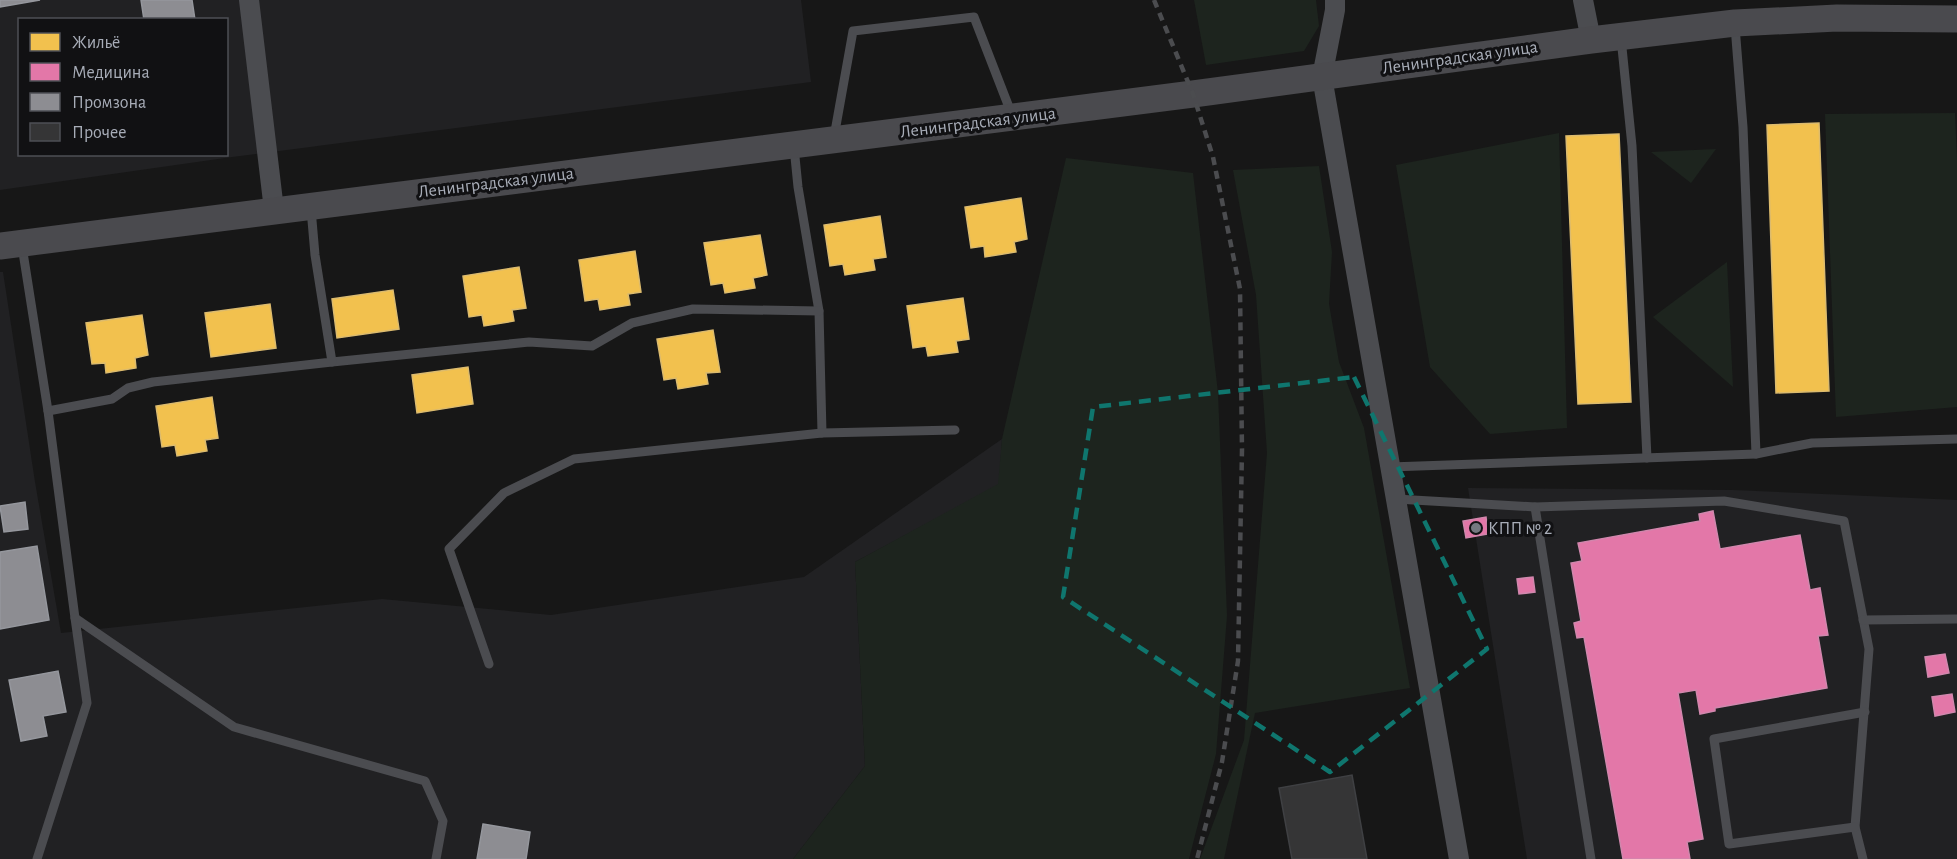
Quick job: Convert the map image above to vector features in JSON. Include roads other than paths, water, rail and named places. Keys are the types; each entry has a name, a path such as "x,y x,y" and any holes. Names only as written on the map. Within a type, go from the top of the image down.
{"main road":[{"name":"Ленинградская улица","path":"11,244 1735,23 1837,18 1957,19"}],"street":[{"path":"249,0 274,210"},
{"path":"1335,0 1322,77 1459,859"},
{"path":"1583,0 1591,40"}],"lane":[{"path":"833,140 853,31 974,17 1012,117"},
{"path":"1735,23 1743,127 1756,454"},
{"path":"1621,37 1633,168 1647,458"},
{"path":"794,144 798,188 819,311 822,433"},
{"path":"310,205 315,255 332,362"},
{"path":"11,244 48,411 87,703 37,859"},
{"path":"48,411 112,399 128,388 153,382 529,342 592,346 632,323 693,309 819,311"},
{"path":"489,664 449,549 504,493 574,459 822,433 956,430"},
{"path":"1390,467 1756,454 1812,443 1957,439"},
{"path":"1396,499 1535,507 1724,501 1844,521 1869,649 1855,827 1863,859"},
{"path":"1535,507 1591,859"},
{"path":"75,618 234,727 424,781 443,821 436,859"},
{"path":"1863,620 1957,619"},
{"path":"1855,827 1729,844 1714,738 1864,712"}],"railway":[{"path":"1154,0 1193,94 1213,157 1240,289 1242,450 1238,661 1222,762 1197,859"}],"place":[{"name":"КПП № 2","path":"1476,528"}]}
